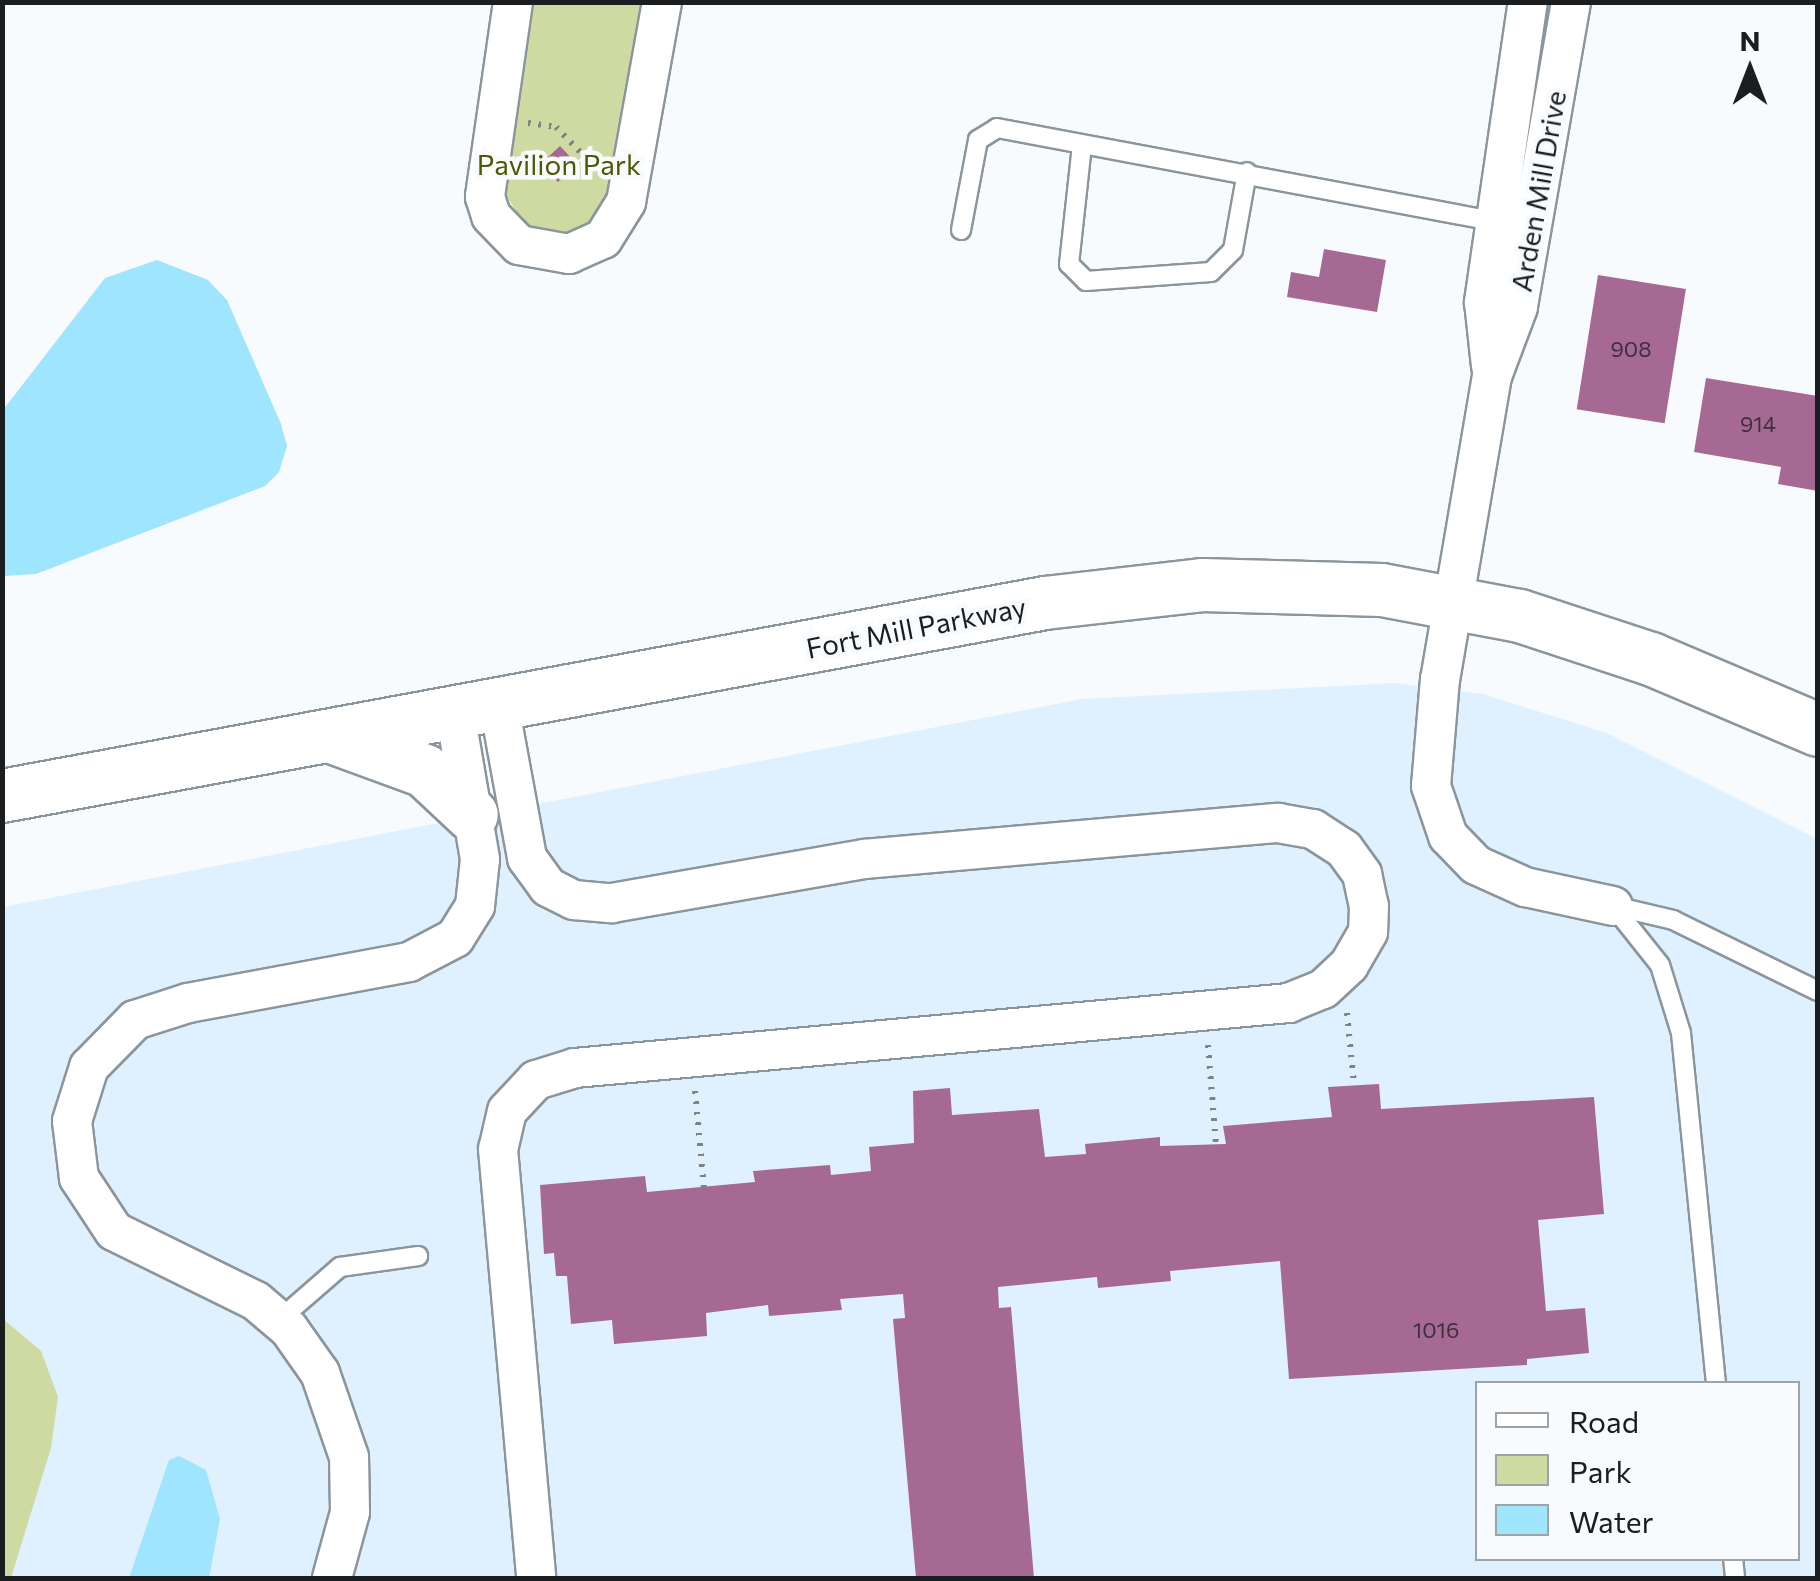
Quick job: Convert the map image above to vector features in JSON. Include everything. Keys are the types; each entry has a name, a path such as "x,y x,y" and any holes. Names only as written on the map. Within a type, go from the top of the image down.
{"main road":[{"name":"Fort Mill Parkway","path":"2,796 1140,588 1312,584 1452,603 1586,635 1818,730"},
{"path":"328,736 425,771 472,815"}],"street":[{"path":"513,2 485,197 491,216 519,245 569,254 604,239 626,202 662,2"},
{"name":"Arden Mill Drive","path":"1513,225 1528,2"},
{"name":"Arden Mill Drive","path":"1572,2 1513,225 1484,302 1492,376 1430,756 1436,811 1448,836 1498,877 1613,906"},
{"path":"332,1578 350,1512 349,1457 320,1373 279,1320 214,1277 129,1242 101,1216 73,1163 79,1090 108,1042 152,1012 409,962 444,948 467,922 478,893 472,815 477,709"},
{"path":"477,709 528,858 548,886 574,900 612,904 864,859 1278,823 1313,829 1344,849 1362,874 1369,906 1368,932 1349,965 1323,989 1290,1003 575,1068 536,1080 507,1111 498,1149 536,1578"}],"lane":[{"path":"962,230 978,140 986,130 1247,172 1513,225"},
{"path":"1082,145 1069,264 1086,281 1211,272 1233,250 1247,172"},
{"path":"1613,906 1673,920 1818,991"},
{"path":"1613,906 1660,965 1681,1033 1716,1381"},
{"path":"279,1320 340,1267 418,1256"}],"path":[{"path":"524,122 556,127 584,156 604,158"},
{"path":"1347,1012 1354,1085"},
{"path":"1208,1039 1216,1145"},
{"path":"694,1085 704,1188"}],"shaded area":[{"path":"1395,683 1483,694 1607,733 1817,839 1817,1578 3,1578 3,907 1082,699"}],"green space":[{"name":"Pavilion Park","path":"530,3 643,3 609,199 592,223 566,234 526,226 501,188"},
{"path":"3,1319 41,1351 58,1397 51,1448 11,1578 2,1578"}],"water":[{"path":"157,260 208,280 227,300 281,424 287,446 279,472 265,486 36,574 3,576 3,410 105,278"},
{"path":"179,1456 206,1470 220,1519 209,1578 129,1578 169,1460"}],"building":[{"path":"560,146 577,164 558,182 541,164"},
{"path":"1324,249 1386,260 1377,312 1287,297 1291,272 1319,277"},
{"path":"1598,275 1686,289 1665,423 1577,409"},
{"path":"1706,378 1818,396 1818,491 1778,484 1781,467 1694,452"},
{"path":"1379,1084 1381,1109 1594,1097 1604,1214 1538,1220 1546,1311 1585,1308 1589,1353 1527,1359 1527,1365 1289,1379 1280,1261 1170,1271 1171,1281 1098,1288 1097,1277 998,1287 999,1308 1011,1307 1034,1578 916,1578 893,1319 905,1318 903,1294 840,1299 842,1310 769,1316 768,1305 706,1313 707,1336 614,1344 612,1320 571,1324 567,1276 556,1276 554,1253 544,1254 540,1185 645,1176 647,1192 755,1182 753,1171 830,1165 831,1175 871,1171 869,1147 914,1143 913,1091 950,1088 952,1115 1039,1109 1045,1157 1086,1154 1085,1144 1160,1137 1160,1146 1226,1144 1223,1126 1332,1117 1328,1087"}]}
